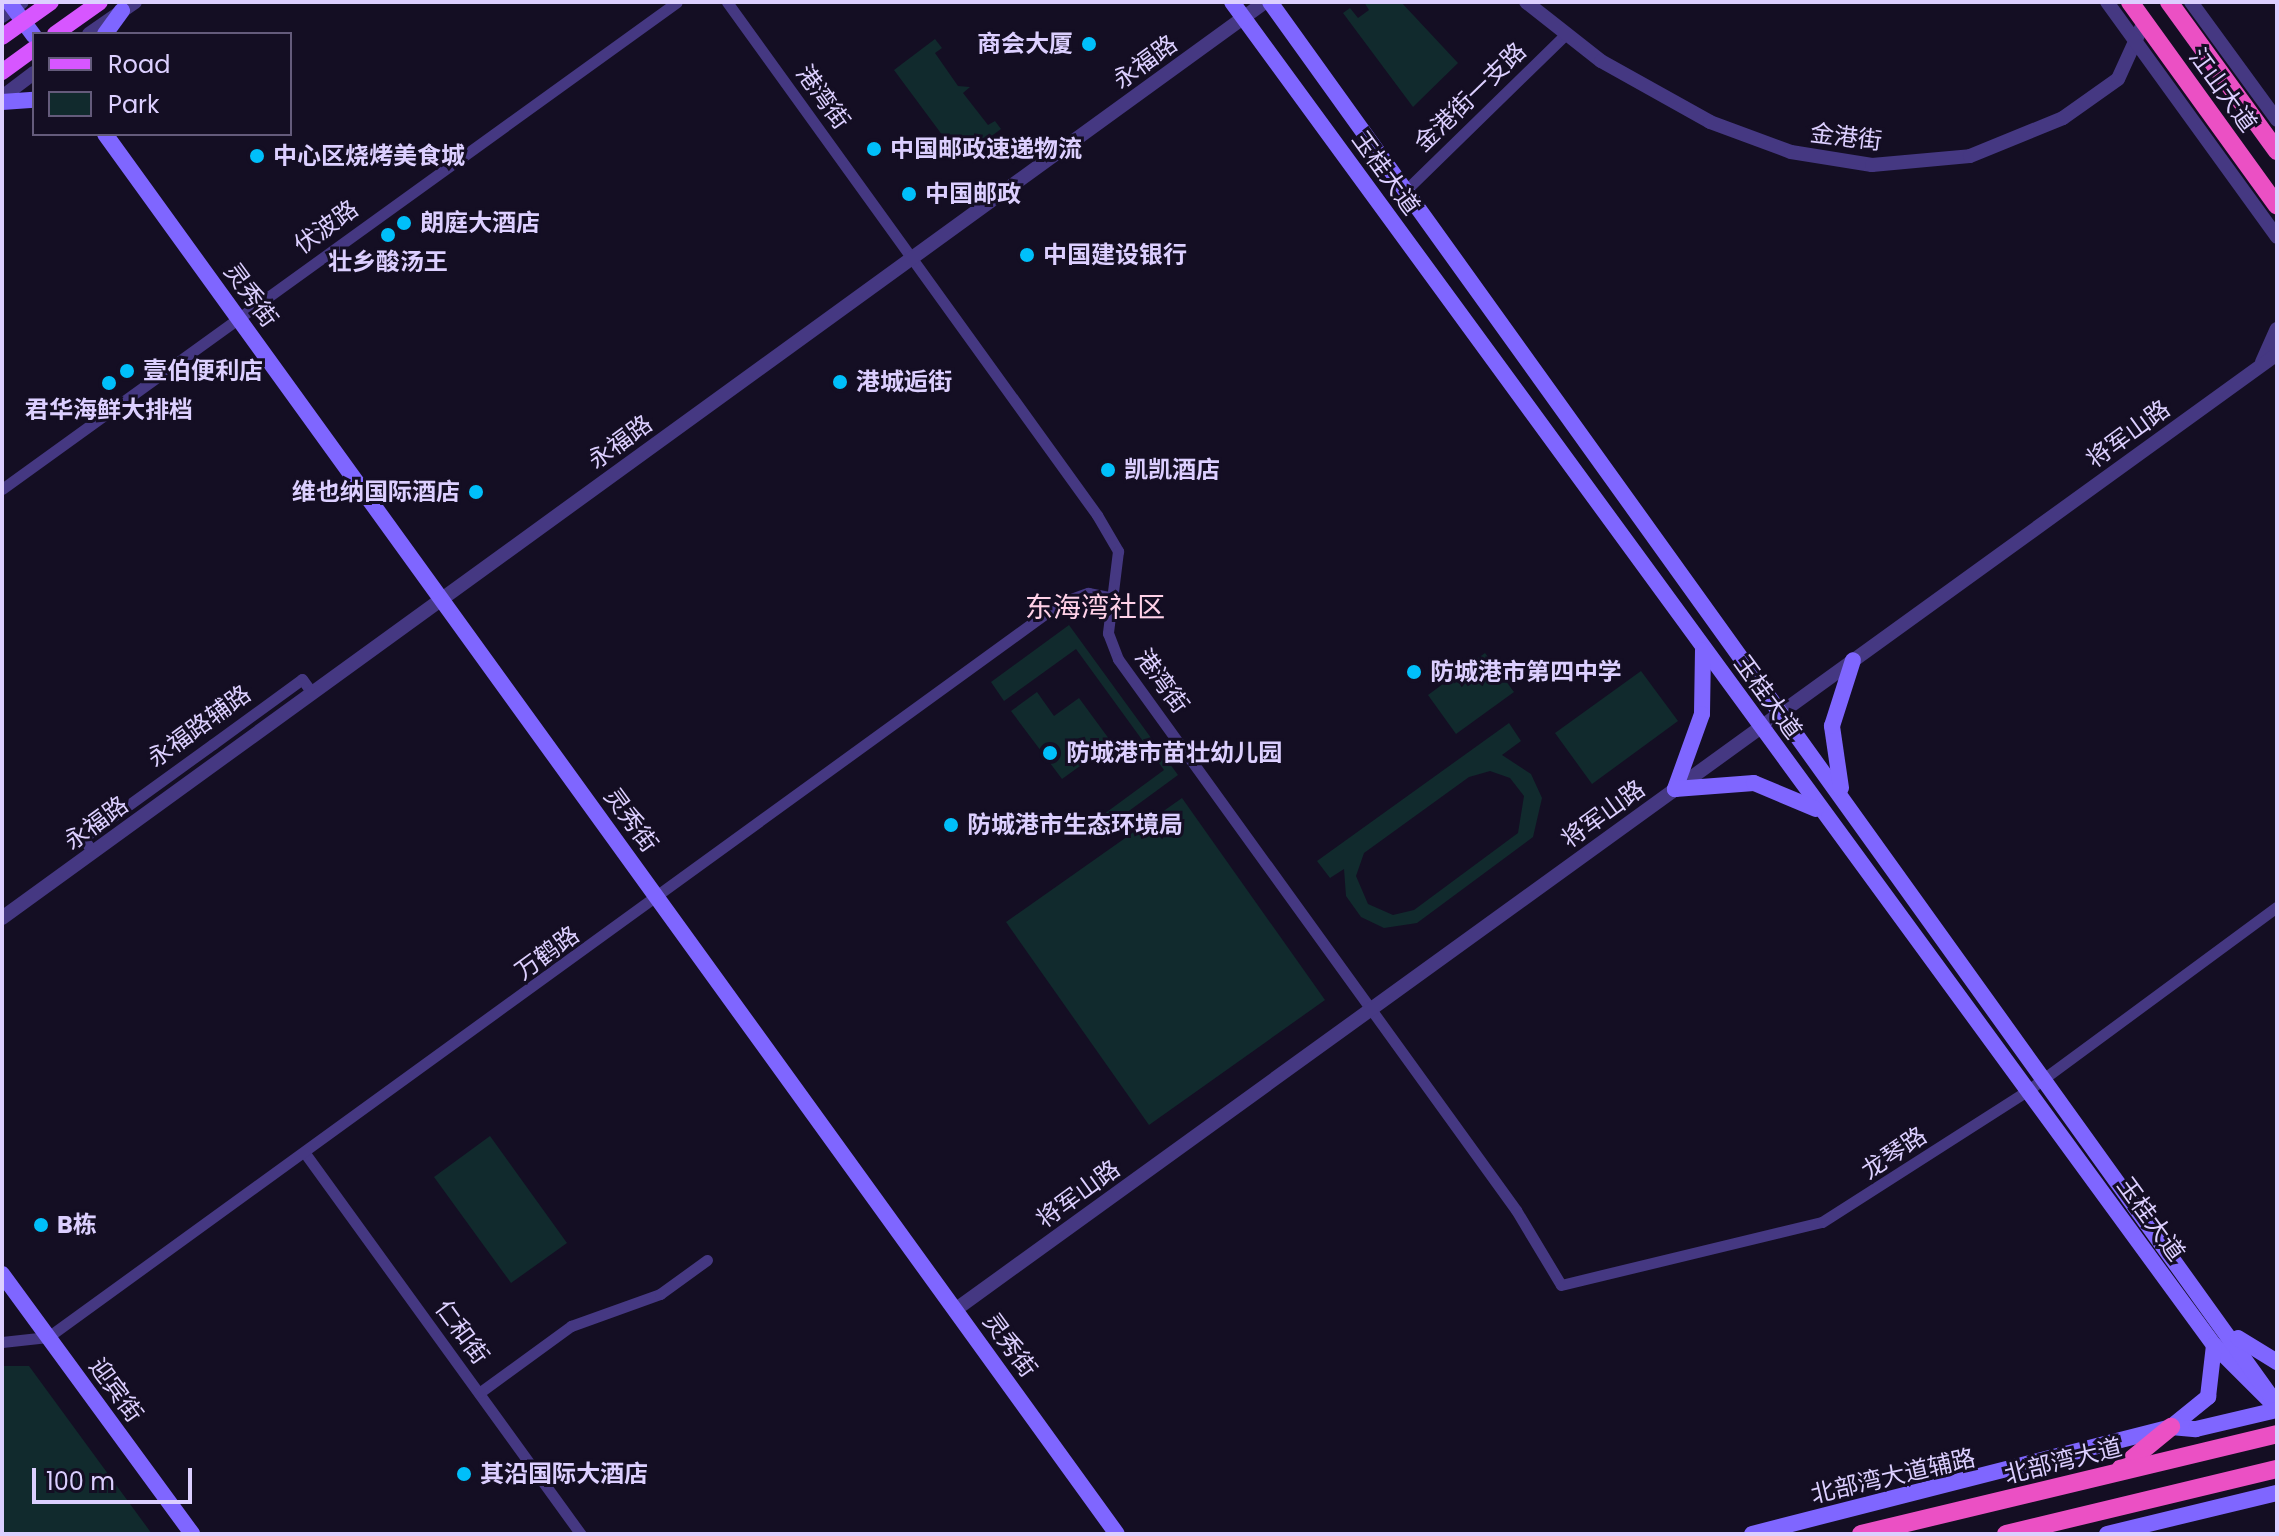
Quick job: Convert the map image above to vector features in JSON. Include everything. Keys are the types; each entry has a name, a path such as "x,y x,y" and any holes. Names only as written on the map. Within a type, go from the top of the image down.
{"highway":[{"name":"江山大道","path":"2130,2 2277,206"},
{"name":"江山大道","path":"2169,2 2277,151"},
{"path":"2144,22 2169,2"},
{"path":"2115,1473 2171,1427"},
{"name":"北部湾大道","path":"1861,1534 2277,1434"},
{"path":"2006,1534 2277,1469"}],"main road":[{"path":"14,10 51,2"},
{"path":"58,32 100,2"},
{"name":"玉桂大道","path":"1232,2 2214,1345 2277,1408"},
{"name":"玉桂大道","path":"1267,2 1406,190 2230,1333 2277,1408"},
{"path":"107,32 128,7"},
{"path":"14,10 32,33"},
{"path":"2,37 14,10"},
{"path":"2,72 32,50"},
{"path":"2,99 32,100"},
{"name":"灵秀街","path":"106,136 1117,1533"},
{"path":"1703,650 1702,714 1675,789 1754,783 1784,789 1824,814"},
{"path":"1844,798 1832,726 1853,660"},
{"name":"迎宾街","path":"2,1274 192,1534"},
{"path":"2171,1427 2208,1397 2214,1345 2230,1333 2277,1362"},
{"name":"北部湾大道辅路","path":"1752,1534 2171,1427 2196,1429 2277,1408"},
{"path":"2107,1534 2277,1493"}],"street":[{"name":"伏波路","path":"2,489 677,2"},
{"name":"港湾街","path":"727,2 1113,541 1119,561 1108,633 1118,659 1516,1210"},
{"name":"永福路","path":"2,918 1267,2"},
{"name":"金港街","path":"1526,2 1565,35 1646,90 1747,138 1829,160 1886,165 1970,156 2038,132 2118,79 2144,22"},
{"path":"2107,2 2277,237"},
{"path":"2191,2 2277,120"},
{"path":"92,32 128,7"},
{"name":"金港街一支路","path":"1406,190 1565,35"},
{"path":"2,99 32,75"},
{"path":"2260,366 2277,329"},
{"name":"将军山路","path":"955,1310 2277,354"},
{"path":"2260,366 2277,364"},
{"name":"万鹤路","path":"2,1342 48,1337 307,1156 1060,603 1088,593 1113,598"},
{"name":"龙琴路","path":"1516,1210 1569,1288 1822,1222 2027,1091 2277,907"},
{"name":"仁和街","path":"307,1156 581,1534"},
{"path":"479,1393 571,1326 660,1294 707,1260"}],"green space":[{"path":"1364,2 1401,2 1458,63 1413,107 1343,13 1350,8 1358,18 1369,10"},
{"path":"935,39 942,48 935,53 958,86 970,87 963,93 988,125 995,121 1001,129 960,159 894,70"},
{"path":"1069,625 1178,775 1107,827 1100,817 1164,770 1076,649 1004,701 991,682"},
{"path":"1485,653 1514,692 1456,734 1428,695"},
{"path":"1641,671 1678,721 1592,784 1555,733"},
{"path":"1037,692 1054,716 1079,698 1112,743 1062,779 1011,711"},
{"path":"1509,723 1521,741 1502,755 1531,774 1542,798 1533,837 1417,923 1384,928 1361,917 1346,896 1344,869 1330,878 1317,861","holes":["1490,771 1510,778 1524,796 1518,833 1414,910 1393,915 1368,904 1356,876 1364,853 1469,777"]},
{"path":"1182,798 1325,1000 1149,1125 1006,922"},
{"path":"490,1136 567,1243 511,1283 434,1177"},
{"path":"2,1366 29,1366 152,1534 2,1534"}],"place":[{"name":"商会大厦","path":"1089,44"},
{"name":"中国邮政速递物流","path":"874,149"},
{"name":"中心区烧烤美食城","path":"257,156"},
{"name":"中国邮政","path":"909,194"},
{"name":"朗庭大酒店","path":"404,223"},
{"name":"壮乡酸汤王","path":"388,235"},
{"name":"中国建设银行","path":"1027,255"},
{"name":"壹伯便利店","path":"127,371"},
{"name":"港城逅街","path":"840,382"},
{"name":"君华海鲜大排档","path":"109,383"},
{"name":"凯凯酒店","path":"1108,470"},
{"name":"维也纳国际酒店","path":"476,492"},
{"name":"防城港市第四中学","path":"1414,672"},
{"name":"防城港市苗壮幼儿园","path":"1050,753"},
{"name":"防城港市生态环境局","path":"951,825"},
{"name":"B栋","path":"41,1225"},
{"name":"其沿国际大酒店","path":"464,1474"}],"district":[{"name":"东海湾社区","path":"1095,608"}]}
